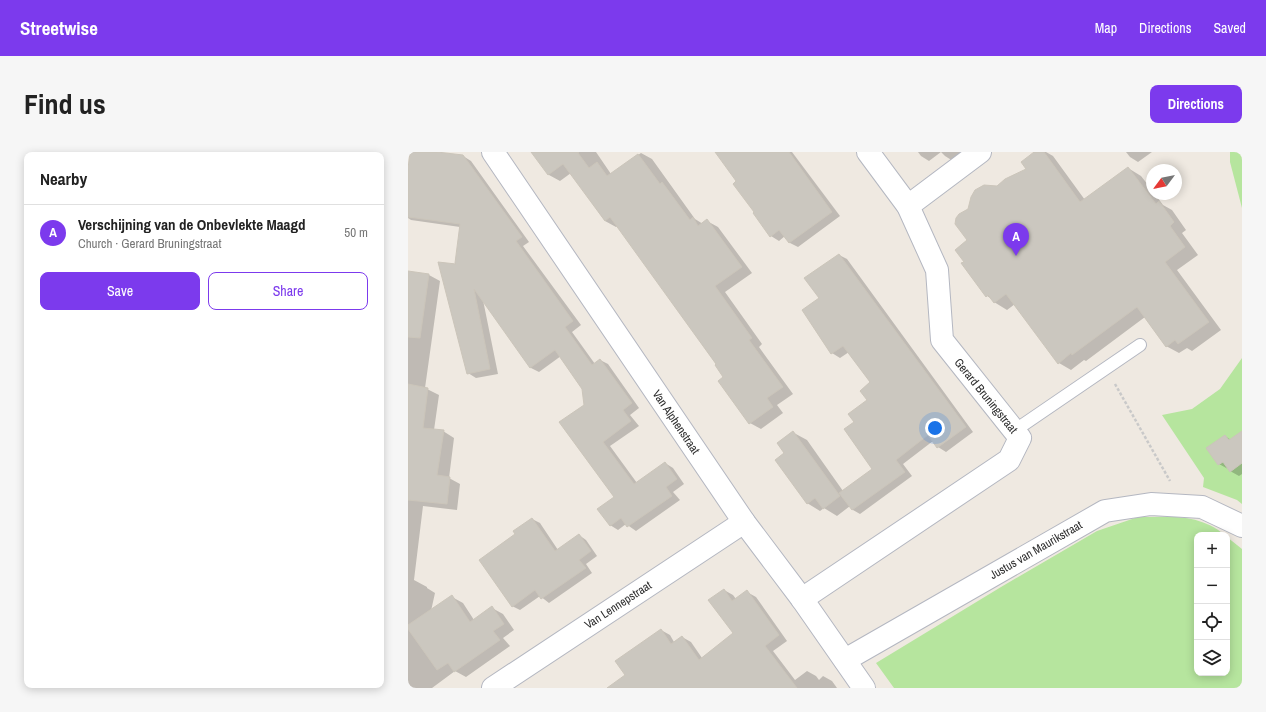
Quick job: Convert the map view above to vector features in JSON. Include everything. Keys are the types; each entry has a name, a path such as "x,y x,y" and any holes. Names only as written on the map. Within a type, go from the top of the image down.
{"street":[{"name":"Van Alphenstraat","path":"493,152 744,522 802,599 864,688"},
{"name":"Gerard Bruningstraat","path":"802,599 1009,460 1020,438 942,340 937,270 908,206 868,152"},
{"path":"908,206 980,152"},
{"name":"Justus van Maurikstraat","path":"845,660 1105,510 1151,504 1202,507 1242,526"},
{"name":"Van Lennepstraat","path":"493,688 744,522"}],"lane":[{"path":"1014,431 1140,345"}],"path":[{"path":"1106,368 1184,506"}],"green space":[{"path":"1230,152 1242,152 1242,208 1230,162"},
{"path":"1242,358 1242,504 1237,500 1203,487 1204,478 1162,415 1192,409 1220,389"},
{"path":"1138,517 1173,517 1205,523 1221,532 1194,532 1194,676 1230,676 1230,539 1242,549 1242,688 894,688 876,663 1001,587 1097,531"}],"building":[{"path":"410,152 437,152 463,155 522,237 516,241 573,321 565,327 592,365 600,359 632,403 623,410 631,421 603,442 634,484 665,462 677,479 666,487 672,496 627,527 621,518 610,526 597,509 614,497 559,422 584,405 582,389 555,350 530,368 474,289 490,369 467,374 438,262 456,264 460,224 408,217 408,169"},
{"path":"531,152 579,152 578,153 589,168 597,162 607,176 638,154 660,184 662,182 690,220 693,217 698,226 707,219 742,267 715,286 752,338 749,340 783,387 767,398 773,407 749,424 718,381 723,377 715,365 716,364 610,217 605,221 563,164 548,175"},
{"path":"715,152 789,152 832,212 789,243 779,230 770,237 733,184 736,181"},
{"path":"1034,152 1044,152 1080,202 1128,167 1146,191 1146,200 1153,200 1156,204 1159,201 1174,222 1170,226 1185,247 1165,262 1209,322 1178,344 1175,340 1166,347 1137,307 1072,355 1071,353 1058,364 1006,294 994,303 988,295 986,297 961,263 964,262 955,250 967,240 955,224 956,218 959,214 968,209 971,197 975,190 984,185 997,186 1005,179 1026,169 1021,162"},
{"path":"839,254 966,427 937,448 928,435 896,460 905,472 852,510 839,493 872,469 844,429 854,422 848,414 867,400 860,391 870,382 843,346 831,354 802,310 819,298 804,278"},
{"path":"408,271 429,274 420,338 408,337"},
{"path":"408,384 428,388 423,428 444,430 437,475 450,477 447,504 408,500"},
{"path":"793,431 840,496 823,509 815,498 807,504 775,460 784,453 777,443"},
{"path":"1242,431 1242,463 1230,472 1223,462 1218,465 1206,448 1225,435 1229,440"},
{"path":"532,518 555,551 579,534 591,551 579,560 586,568 541,599 535,590 512,607 479,560 515,534 513,531"},
{"path":"724,589 732,601 747,590 779,635 765,646 797,688 607,688 625,675 615,661 661,629 671,644 682,636 699,660 733,633 708,600"},
{"path":"452,595 470,622 492,606 504,624 493,631 500,640 454,672 448,663 437,670 408,629 408,625"}],"place":[{"name":"Verschijning van de Onbevlekte Maagd","path":"1016,256"}]}
